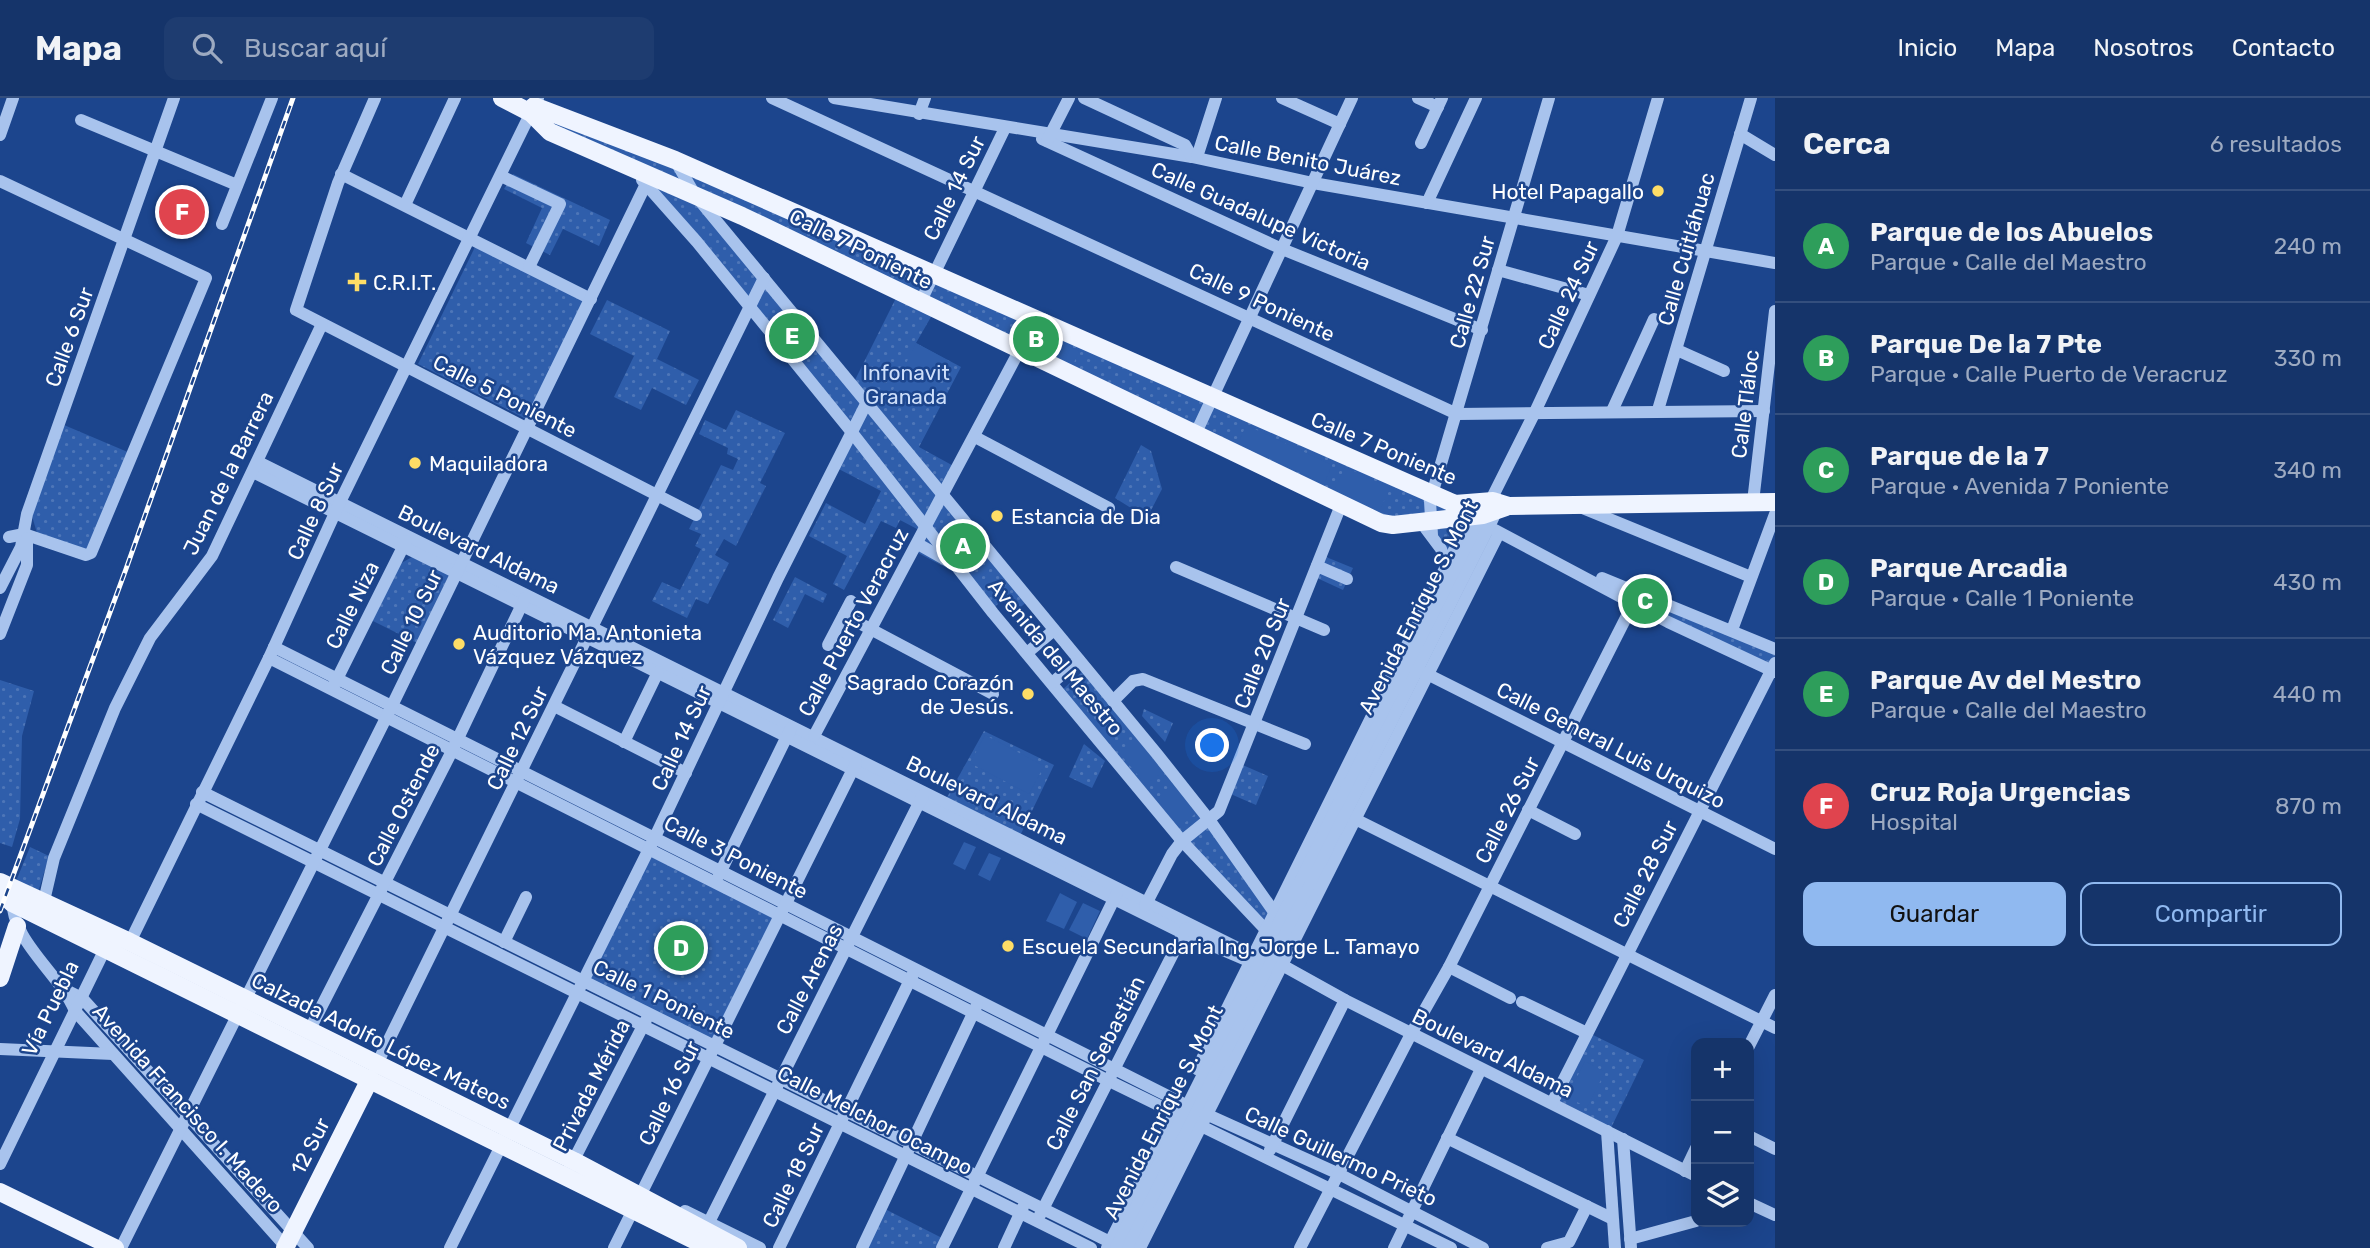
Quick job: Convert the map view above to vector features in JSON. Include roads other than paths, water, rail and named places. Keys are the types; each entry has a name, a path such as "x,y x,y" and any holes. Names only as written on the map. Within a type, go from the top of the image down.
{"main road":[{"name":"Calle 7 Poniente","path":"502,98 534,106 675,160 1431,495 1488,515"},
{"name":"Calle 7 Poniente","path":"534,106 550,132 695,195 1341,505 1388,525 1406,523 1432,528 1488,515"},
{"path":"1488,515 1574,504 1775,502"},
{"path":"4,888 114,945 130,942"},
{"name":"Calzada Adolfo López Mateos","path":"4,888 44,901 130,942 240,1006 570,1168 639,1197 738,1248"},
{"name":"Calzada Adolfo López Mateos","path":"4,888 105,949 240,1006 309,1031 373,1071"},
{"path":"0,978 17,926"},
{"name":"12 Sur","path":"288,1243 373,1071"},
{"path":"0,1192 118,1248"},
{"name":"Calzada Adolfo López Mateos","path":"639,1197 710,1248"}],"street":[{"path":"0,135 13,98"},
{"name":"Calle 6 Sur","path":"0,588 25,541 32,501 174,98"},
{"path":"222,224 272,98"},
{"path":"375,98 341,174 591,299"},
{"path":"405,205 455,98"},
{"name":"Calle 9 Poniente","path":"772,98 1457,414 1764,411"},
{"name":"Calle Benito Juárez","path":"834,98 1049,138 1194,157 1313,183 1775,263"},
{"path":"919,114 925,98"},
{"path":"1049,138 1069,98"},
{"path":"1084,98 1185,145 1194,157"},
{"path":"1194,157 1216,98"},
{"path":"1282,98 1303,102 1340,124"},
{"path":"1195,435 1352,98"},
{"path":"1418,98 1440,103 1421,142"},
{"path":"1427,203 1476,98"},
{"name":"Calle 22 Sur","path":"1431,495 1549,98"},
{"name":"Calle 24 Sur","path":"1488,515 1617,236 1658,98"},
{"name":"Calle Cuitláhuac","path":"1658,410 1751,98"},
{"name":"Calle 8 Sur","path":"130,942 271,653 337,508 534,106"},
{"path":"81,120 237,185"},
{"name":"Calle 14 Sur","path":"920,303 1005,128"},
{"path":"1740,134 1775,155"},
{"name":"Calle Guadalupe Victoria","path":"1049,138 1282,249 1482,330"},
{"path":"620,162 620,149 628,142"},
{"path":"675,160 695,195 1210,821 1280,922"},
{"name":"Avenida del Maestro","path":"620,162 646,184 850,430 955,565 1182,841 1271,939"},
{"name":"Calle 5 Poniente","path":"341,174 296,310 696,515"},
{"path":"501,176 560,204 529,267"},
{"path":"0,181 206,278 145,430 91,553 86,555 4,535"},
{"name":"Calle 10 Sur","path":"118,1248 389,713 646,184"},
{"path":"1498,270 1589,295"},
{"name":"Calle 12 Sur","path":"373,1071 523,772 764,278"},
{"name":"Calle Tláloc","path":"1753,502 1764,411 1771,384 1775,311"},
{"path":"1612,411 1654,319"},
{"name":"Calle Puerto Veracruz","path":"814,736 1035,321"},
{"name":"Juan de la Barrera","path":"44,901 54,858 127,685 150,638 212,556 256,467 275,419 323,324"},
{"path":"1677,350 1724,371"},
{"name":"Calle 14 Sur","path":"450,1248 655,837 850,430 867,402"},
{"path":"975,437 1109,508"},
{"name":"Boulevard Aldama","path":"256,467 1186,928 1345,1000 1690,1174"},
{"path":"1431,495 1432,528 1447,564"},
{"path":"1574,504 1751,577"},
{"name":"Calle 20 Sur","path":"1144,907 1182,841 1219,811 1341,505"},
{"path":"1732,630 1775,514"},
{"path":"1140,1248 1191,1113 1447,564 1488,515 1565,566 1637,598 1712,622 1775,649"},
{"name":"Avenida Enrique S. Mont","path":"1280,922 1351,817 1463,593 1488,515"},
{"name":"Avenida Enrique S. Mont","path":"1263,963 1271,939 1488,515"},
{"path":"0,634 27,565 25,541"},
{"name":"Calle Niza","path":"334,685 406,541"},
{"path":"918,544 955,565"},
{"path":"1317,566 1347,579"},
{"path":"1175,567 1324,630"},
{"path":"1637,598 1704,639 1774,668"},
{"name":"Calle 26 Sur","path":"1300,1248 1337,1173 1449,967 1637,598"},
{"name":"Calle Ostende","path":"309,1031 455,745 524,599"},
{"path":"828,645 851,601"},
{"path":"844,615 993,694"},
{"path":"1704,639 1712,622"},
{"path":"1027,653 1054,630"},
{"name":"Boulevard Aldama","path":"591,632 658,672 722,697"},
{"name":"Calle 3 Poniente","path":"271,653 455,745 523,772 722,870 1049,1034 1191,1113"},
{"path":"1052,683 1079,660"},
{"name":"Calle 28 Sur","path":"1552,1103 1699,810 1774,668"},
{"path":"624,742 658,672"},
{"name":"Calle General Luis Urquizo","path":"1424,673 1775,849"},
{"path":"1113,701 1133,681 1143,680 1305,744"},
{"path":"554,706 686,773"},
{"path":"715,883 790,730"},
{"name":"Boulevard Aldama","path":"790,730 814,736 856,763"},
{"path":"455,745 516,784 1107,1080 1191,1113"},
{"name":"Calle 16 Sur","path":"614,1248 856,763"},
{"name":"Calle 1 Poniente","path":"202,792 912,1144 975,1184"},
{"name":"Calle Arenas","path":"709,1223 922,796"},
{"name":"Calle 1 Poniente","path":"196,804 643,1026"},
{"path":"1528,810 1575,834"},
{"path":"1004,1248 1023,1208 1117,1247 1191,1113 1263,963 1351,817 1775,1028"},
{"name":"Avenida Francisco I. Madero","path":"4,888 17,926 66,990 75,1011 288,1243 308,1248"},
{"path":"942,1248 1117,893"},
{"path":"504,942 526,897"},
{"name":"Calle San Sebastián","path":"1040,1216 1186,928"},
{"name":"Vía Puebla","path":"0,1164 105,949"},
{"path":"1449,967 1587,1033"},
{"name":"Calle 18 Sur","path":"779,1248 916,968"},
{"name":"Avenida Francisco I. Madero","path":"66,990 82,998 187,1114 288,1243"},
{"path":"1753,1038 1775,995"},
{"path":"862,1248 976,1014 979,999"},
{"path":"1270,1151 1345,1000"},
{"name":"Privada Mérida","path":"570,1168 649,1013"},
{"name":"Calle Melchor Ocampo","path":"643,1026 906,1157 975,1184 1023,1208"},
{"path":"0,1049 113,1055"},
{"path":"1394,1248 1481,1069"},
{"path":"143,1088 154,1078"},
{"name":"Avenida Enrique S. Mont","path":"1117,1247 1191,1113"},
{"name":"Calle Guillermo Prieto","path":"1191,1113 1270,1151 1330,1187 1451,1248"},
{"path":"1607,1131 1615,1248"},
{"path":"1447,1138 1611,1218"},
{"path":"1754,1138 1775,1149"},
{"path":"1623,1139 1630,1244 1691,1223"},
{"name":"Calle Guillermo Prieto","path":"1270,1151 1337,1173 1483,1248"},
{"path":"639,1197 709,1223 760,1248"},
{"path":"1546,1248 1569,1242 1587,1206"},
{"path":"1754,1206 1775,1215"},
{"path":"1040,1216 1091,1248"}],"railway":[{"path":"0,911 126,569 293,98"}],"place":[{"name":"Hotel Papagallo","path":"1658,191"},
{"name":"Cruz Roja Urgencias","path":"182,212"},
{"name":"C.R.I.T.","path":"357,282"},
{"name":"Parque Av del Mestro","path":"792,336"},
{"name":"Parque De la 7 Pte","path":"1036,339"},
{"name":"Maquiladora","path":"415,463"},
{"name":"Estancia de Dia","path":"997,516"},
{"name":"Parque de los Abuelos","path":"963,546"},
{"name":"Parque de la 7","path":"1645,601"},
{"name":"Auditorio Ma. Antonieta Vázquez Vázquez","path":"459,644"},
{"name":"Sagrado Corazón de Jesús.","path":"1028,694"},
{"name":"Escuela Secundaria Ing. Jorge L. Tamayo","path":"1008,946"},
{"name":"Parque Arcadia","path":"681,948"}],"park label":[{"name":"Infonavit Granada","path":"906,384"}]}
